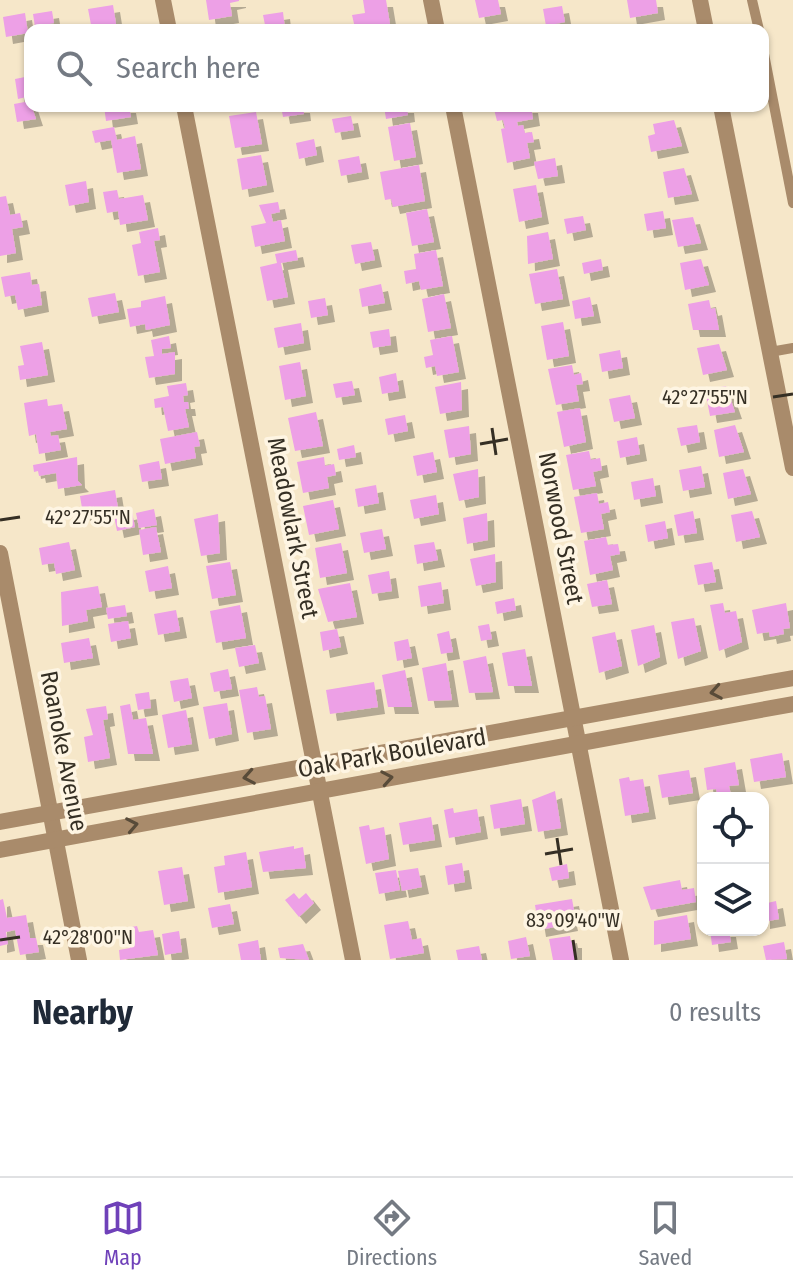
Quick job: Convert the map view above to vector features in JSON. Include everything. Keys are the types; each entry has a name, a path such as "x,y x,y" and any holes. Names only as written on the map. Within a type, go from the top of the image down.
{"street":[{"path":"163,0 168,24"},
{"path":"431,0 436,24"},
{"path":"700,0 705,24"},
{"name":"Meadowlark Street","path":"185,112 353,960"},
{"name":"Norwood Street","path":"454,112 621,960"},
{"path":"722,112 793,468"},
{"name":"Roanoke Avenue","path":"0,553 79,960"},
{"name":"Oak Park Boulevard","path":"0,822 793,678"},
{"name":"Oak Park Boulevard","path":"0,850 793,704"}],"lane":[{"path":"752,0 758,24"},
{"path":"769,80 793,203"},
{"path":"770,352 793,348"}],"building":[{"path":"206,0 239,1 230,3 232,16 209,20"},
{"path":"363,0 386,0 390,24 354,24 352,15 365,13"},
{"path":"475,0 498,0 501,14 479,18"},
{"path":"627,0 656,0 658,13 630,18"},
{"path":"113,5 116,24 91,24 88,9"},
{"path":"562,6 565,22 546,24 543,9"},
{"path":"52,11 54,23 35,24 33,14"},
{"path":"283,12 284,24 265,24 263,15"},
{"path":"25,13 24,34 6,37 3,17"},
{"path":"24,77 24,98 18,99 15,79"},
{"path":"24,102 24,112 34,112 36,119 17,122 14,104"},
{"path":"105,112 130,112 131,117 106,121"},
{"path":"256,112 262,144 235,148 229,116"},
{"path":"282,112 304,112 304,114 283,117"},
{"path":"385,112 408,112 408,115 386,119"},
{"path":"495,112 532,112 533,119 517,122 518,126 523,125 525,133 532,132 534,142 527,143 530,158 507,163 501,129 505,128 503,120 497,121"},
{"path":"351,116 354,130 335,133 332,119"},
{"path":"674,120 682,146 651,152 648,136 655,134 653,124"},
{"path":"410,123 416,157 394,161 388,127"},
{"path":"114,127 117,140 135,136 141,169 117,173 111,140 95,143 92,131"},
{"path":"314,139 317,155 299,159 296,143"},
{"path":"261,155 267,185 242,190 237,159"},
{"path":"359,156 362,172 341,176 338,160"},
{"path":"555,158 558,176 538,179 534,162"},
{"path":"419,165 425,201 393,207 391,199 385,200 380,172"},
{"path":"684,168 692,194 668,198 663,172"},
{"path":"86,181 89,202 69,206 65,185"},
{"path":"536,185 542,217 519,222 513,189"},
{"path":"117,190 119,199 143,195 148,220 120,225 118,211 107,213 103,192"},
{"path":"6,196 10,215 20,213 23,227 12,229 16,253 0,256 0,197"},
{"path":"278,202 280,212 271,214 273,222 281,220 285,241 255,247 251,226 266,223 259,205"},
{"path":"427,209 434,242 412,246 406,213"},
{"path":"663,211 666,228 647,231 644,214"},
{"path":"583,216 586,230 567,234 564,219"},
{"path":"693,217 701,243 678,247 672,220"},
{"path":"158,228 160,240 154,241 160,272 138,276 132,245 141,243 139,232"},
{"path":"548,232 553,259 528,264 527,236"},
{"path":"371,242 375,260 355,264 351,245"},
{"path":"296,250 298,260 281,263 288,297 267,301 260,267 277,263 275,254"},
{"path":"436,250 443,286 421,290 419,281 406,284 404,271 416,269 414,254"},
{"path":"601,259 603,270 584,274 582,263"},
{"path":"701,259 709,285 685,290 680,263"},
{"path":"557,269 563,299 535,304 529,274"},
{"path":"30,272 32,285 39,284 42,305 18,310 15,295 5,297 1,277"},
{"path":"381,284 385,303 362,307 359,289"},
{"path":"115,293 119,312 92,317 88,298"},
{"path":"444,294 451,328 428,332 422,299"},
{"path":"165,296 170,325 146,330 145,324 130,327 127,309 141,307 141,301"},
{"path":"590,297 594,316 575,319 572,301"},
{"path":"325,298 328,315 311,318 308,301"},
{"path":"709,300 711,309 715,308 719,330 693,330 688,304"},
{"path":"563,322 569,356 547,360 541,326"},
{"path":"301,323 304,343 278,348 274,328"},
{"path":"389,329 391,345 373,348 370,332"},
{"path":"169,336 171,348 162,349 162,354 175,352 175,374 149,378 145,357 154,356 151,340"},
{"path":"452,336 459,372 437,376 435,366 426,368 424,357 433,355 430,340"},
{"path":"42,342 48,375 20,380 18,366 24,365 20,346"},
{"path":"719,344 727,370 703,375 697,348"},
{"path":"620,350 623,368 602,372 599,354"},
{"path":"300,362 306,396 285,400 279,366"},
{"path":"572,365 574,375 581,373 583,384 576,385 579,401 556,405 548,369"},
{"path":"396,373 399,391 382,394 379,377"},
{"path":"352,381 355,395 336,398 333,384"},
{"path":"461,382 462,410 440,414 435,387"},
{"path":"186,383 188,395 183,396 184,402 188,402 189,409 185,409 189,427 168,431 163,407 155,408 154,399 169,396 167,386"},
{"path":"726,386 735,412 710,416 705,390"},
{"path":"630,395 635,418 614,422 609,399"},
{"path":"47,399 48,406 62,404 67,429 50,432 51,436 58,435 61,450 39,454 36,434 29,436 24,403"},
{"path":"580,408 586,442 564,447 557,412"},
{"path":"316,412 323,446 295,451 288,418"},
{"path":"405,415 408,431 388,435 385,419"},
{"path":"697,425 700,442 681,446 677,428"},
{"path":"735,425 744,452 719,457 714,430"},
{"path":"469,426 471,454 449,458 444,430"},
{"path":"197,432 200,446 194,447 196,458 165,464 160,439"},
{"path":"637,437 640,454 620,458 617,441"},
{"path":"354,445 356,457 339,460 337,449"},
{"path":"589,451 591,460 600,458 602,470 593,472 596,486 573,490 566,455"},
{"path":"433,452 437,472 417,476 413,456"},
{"path":"77,457 78,481 82,485 58,489 56,473 39,476 38,471 34,472 33,465"},
{"path":"324,457 325,466 334,464 336,475 327,477 329,488 303,493 297,462"},
{"path":"159,461 162,479 142,482 139,465"},
{"path":"701,466 705,487 683,491 679,470"},
{"path":"478,469 479,497 459,501 453,474"},
{"path":"743,469 751,494 728,499 723,473"},
{"path":"653,478 656,496 634,500 631,482"},
{"path":"376,485 379,503 358,507 355,489"},
{"path":"115,490 118,508 83,514 80,496"},
{"path":"597,493 599,504 608,502 610,512 601,514 604,529 581,533 574,497"},
{"path":"436,495 439,514 414,519 410,500"},
{"path":"333,500 339,529 309,535 303,506"},
{"path":"154,509 157,525 139,528 136,513"},
{"path":"693,511 697,533 678,536 674,515"},
{"path":"752,511 760,537 736,542 731,515"},
{"path":"132,512 135,527 117,531 114,516"},
{"path":"487,513 488,540 467,544 463,518"},
{"path":"218,514 220,553 201,556 194,519"},
{"path":"665,521 668,538 648,542 645,525"},
{"path":"156,527 161,552 143,555 139,530"},
{"path":"382,529 386,549 364,553 360,533"},
{"path":"606,537 608,545 618,544 620,554 610,556 613,570 590,575 584,541"},
{"path":"69,542 75,570 56,574 54,563 42,565 39,548"},
{"path":"434,542 438,560 417,564 414,545"},
{"path":"341,543 347,573 320,578 315,548"},
{"path":"495,554 496,582 476,586 470,559"},
{"path":"230,562 236,595 212,599 206,566"},
{"path":"712,562 716,582 698,585 694,565"},
{"path":"168,566 172,588 149,592 145,571"},
{"path":"389,571 392,591 372,594 368,575"},
{"path":"607,580 612,604 592,607 587,584"},
{"path":"441,582 444,603 421,607 418,586"},
{"path":"350,583 357,617 328,622 318,589"},
{"path":"98,586 102,607 86,610 88,621 62,626 61,592"},
{"path":"514,598 516,610 497,614 495,602"},
{"path":"723,603 725,613 736,611 742,642 719,651 710,605"},
{"path":"786,603 790,628 783,629 784,634 770,637 769,632 757,634 752,610"},
{"path":"125,605 127,616 108,619 106,608"},
{"path":"240,605 246,638 216,643 210,611"},
{"path":"176,610 180,631 158,635 154,614"},
{"path":"694,618 701,651 678,659 671,622"},
{"path":"128,621 131,638 111,642 108,624"},
{"path":"489,624 492,639 481,641 478,626"},
{"path":"654,625 660,657 638,666 631,630"},
{"path":"337,629 341,647 323,651 320,632"},
{"path":"449,631 453,652 441,654 437,634"},
{"path":"615,632 622,666 599,673 592,637"},
{"path":"89,638 93,658 64,663 61,643"},
{"path":"408,639 412,658 397,661 394,642"},
{"path":"255,645 259,663 239,667 235,648"},
{"path":"525,649 532,686 508,686 502,653"},
{"path":"486,656 493,692 469,693 463,661"},
{"path":"446,663 452,700 428,701 422,668"},
{"path":"228,669 232,689 214,692 210,673"},
{"path":"405,670 412,707 388,707 382,675"},
{"path":"188,678 192,698 174,702 170,681"},
{"path":"374,682 378,707 330,714 326,690"},
{"path":"257,687 259,697 265,696 271,729 247,733 239,690"},
{"path":"149,692 151,708 138,710 135,694"},
{"path":"227,703 232,734 209,739 203,707"},
{"path":"130,704 133,720 146,718 153,754 128,754 120,706"},
{"path":"106,706 108,719 103,720 110,758 88,762 84,737 93,735 86,709"},
{"path":"186,710 192,744 168,748 162,715"},
{"path":"782,753 786,777 754,782 750,759"},
{"path":"735,762 739,785 729,786 730,792 707,790 704,768"},
{"path":"689,770 693,793 662,798 658,775"},
{"path":"629,777 630,781 643,779 649,812 625,816 619,779"},
{"path":"555,791 561,828 538,832 532,800"},
{"path":"521,799 525,824 494,829 490,805"},
{"path":"453,808 454,813 477,809 481,832 449,838 444,810"},
{"path":"431,817 435,840 403,845 399,823"},
{"path":"369,825 370,830 384,827 389,859 366,864 359,827"},
{"path":"294,846 294,849 303,847 306,868 263,872 259,852"},
{"path":"246,852 252,887 218,893 214,867 225,865 224,856"},
{"path":"462,863 465,882 448,885 445,866"},
{"path":"567,864 569,878 552,881 549,868"},
{"path":"182,867 188,901 164,905 158,871"},
{"path":"418,868 422,887 402,891 398,871"},
{"path":"396,870 400,890 379,894 375,873"},
{"path":"680,880 682,890 694,888 696,902 651,910 643,887"},
{"path":"294,893 299,899 306,893 314,903 299,917 285,900"},
{"path":"3,899 7,918 26,915 30,938 36,938 39,952 20,955 15,930 6,932 8,944 0,946 0,900"},
{"path":"572,899 574,910 568,911 571,924 539,930 535,905"},
{"path":"776,901 779,919 769,921 769,903"},
{"path":"230,904 234,924 212,928 208,908"},
{"path":"687,915 691,939 654,945 654,921"},
{"path":"408,921 412,940 421,938 424,953 390,959 384,925"},
{"path":"137,926 139,932 153,930 158,955 120,960 119,950 130,948 126,928"},
{"path":"179,931 182,952 165,955 162,934"},
{"path":"570,936 571,941 575,941 575,960 553,960 549,939"},
{"path":"711,936 730,936 731,942 712,945"},
{"path":"526,937 530,956 511,959 508,941"},
{"path":"258,940 261,960 241,960 238,944"},
{"path":"784,942 787,959 766,960 763,946"},
{"path":"303,944 309,960 280,958 278,948"},
{"path":"479,946 482,960 458,960 456,950"}]}
